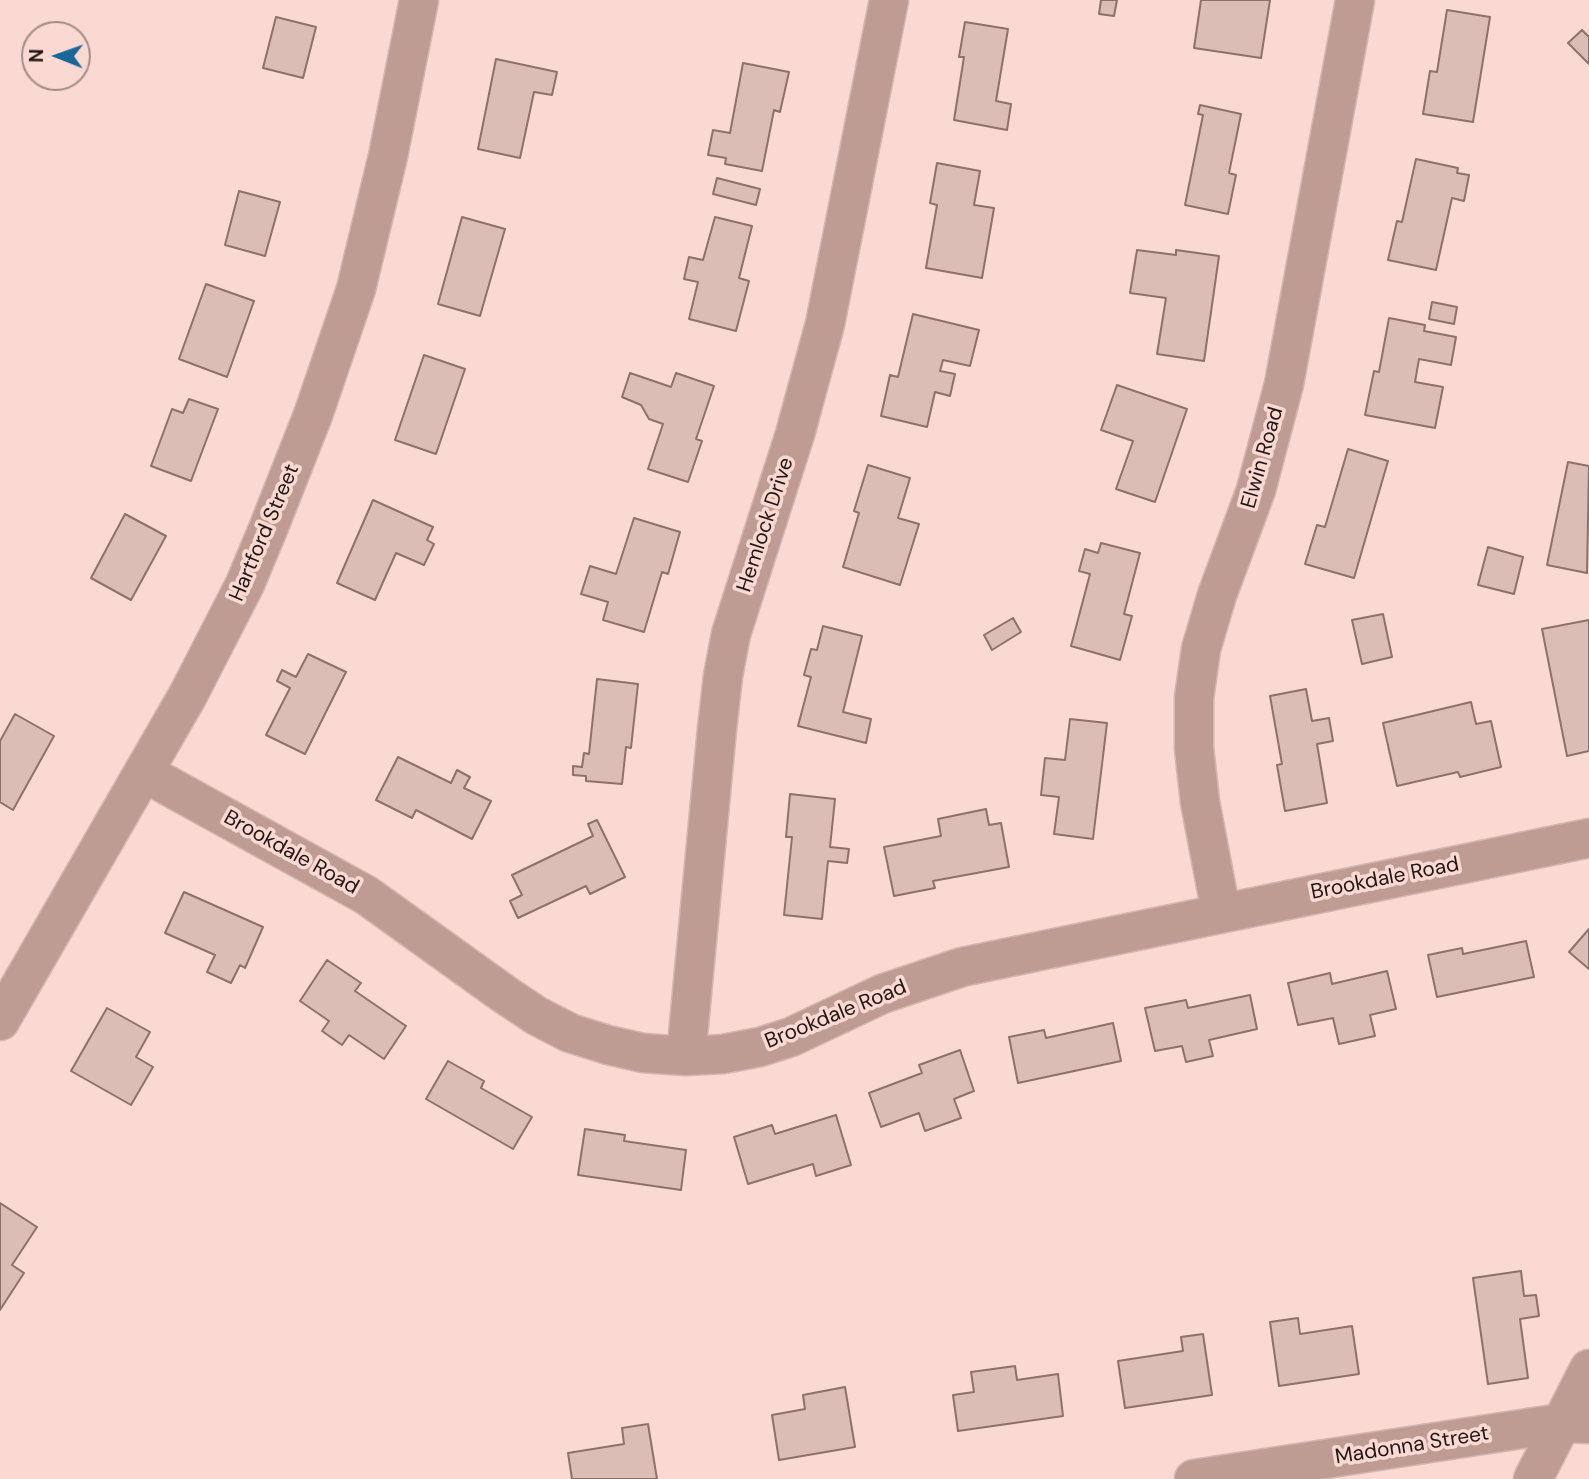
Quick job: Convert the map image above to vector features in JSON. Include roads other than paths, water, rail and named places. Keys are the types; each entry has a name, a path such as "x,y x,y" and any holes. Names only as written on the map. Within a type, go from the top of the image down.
{"street":[{"name":"Hartford Street","path":"0,1021 145,773 245,584 313,415 356,289 372,226 419,0"},
{"name":"Hemlock Drive","path":"686,1056 717,729 727,655 741,601 792,447 819,347 889,0"},
{"name":"Elwin Road","path":"1221,912 1200,802 1194,748 1194,698 1201,649 1217,595 1256,490 1284,384 1355,0"},
{"name":"Brookdale Road","path":"145,773 366,895 503,994 570,1033 643,1053 686,1056 723,1054 760,1047 791,1037 882,995 962,967 1589,838"},
{"path":"1532,1479 1575,1424 1589,1368"},
{"name":"Madonna Street","path":"1194,1479 1575,1424"}]}
